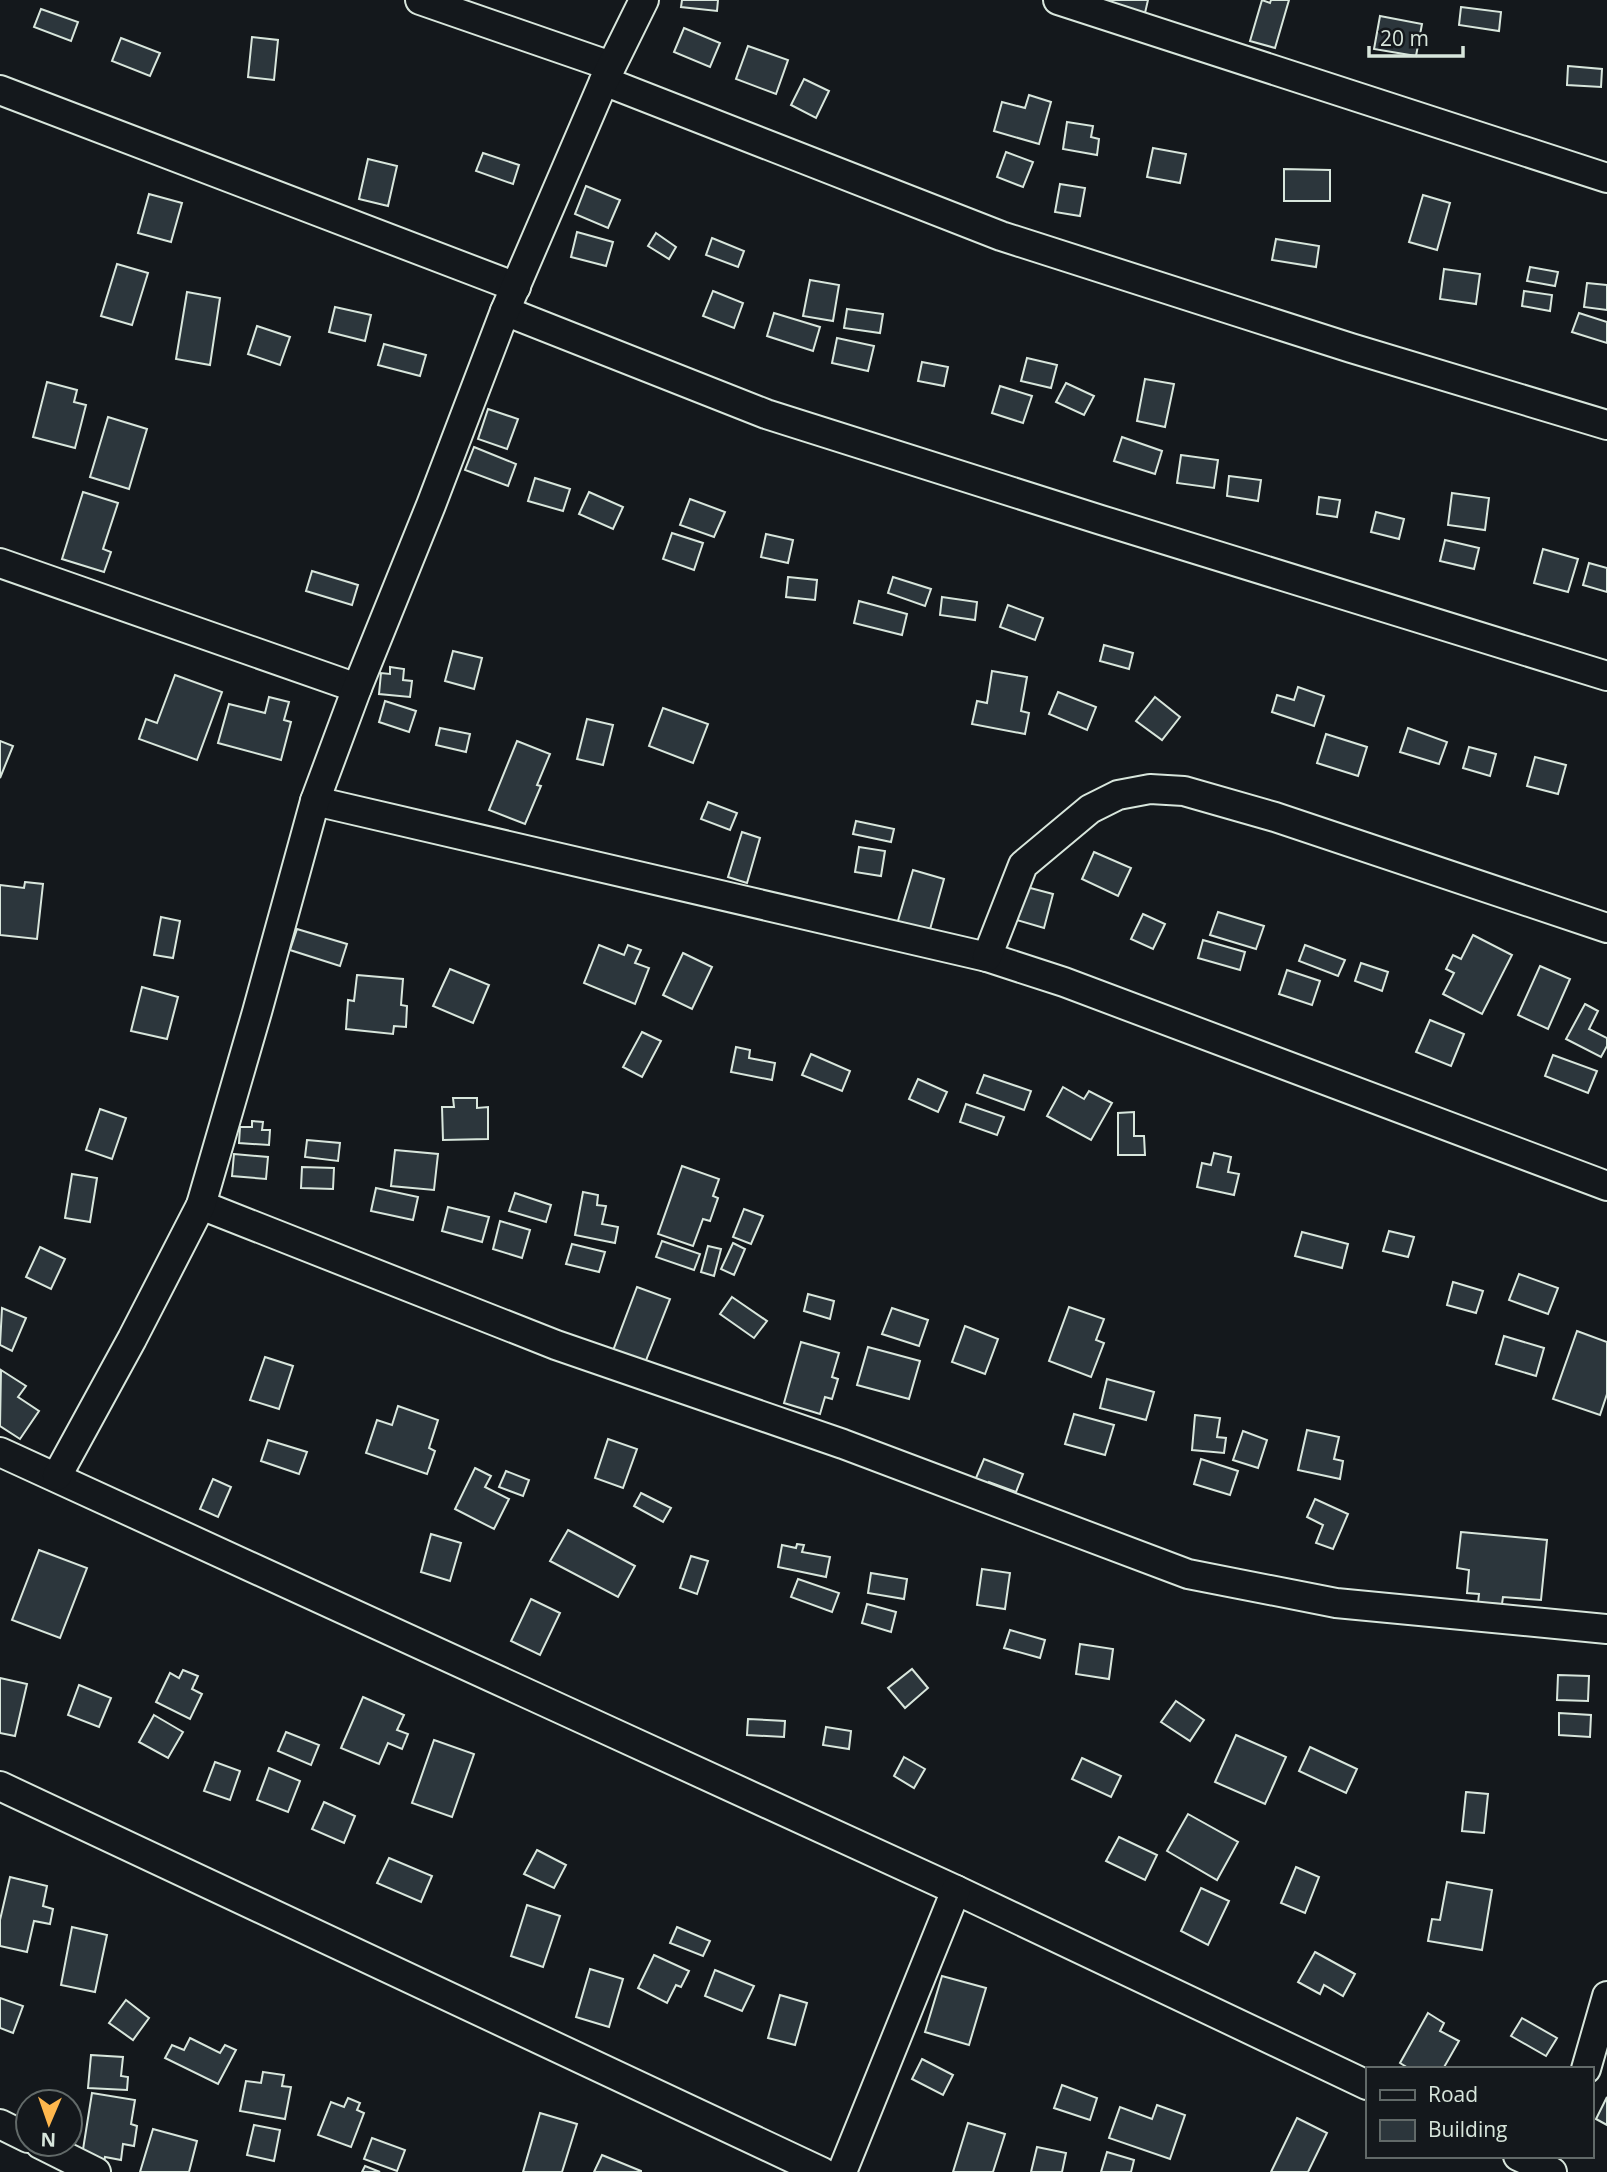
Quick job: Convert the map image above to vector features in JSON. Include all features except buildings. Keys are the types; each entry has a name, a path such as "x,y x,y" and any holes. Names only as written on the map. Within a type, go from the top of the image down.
{"street":[{"path":"419,0 608,74 1001,236 1351,348 1607,425"},
{"path":"57,1476 201,1205 315,801 356,688 431,505 510,299 608,74 644,0"},
{"path":"1058,0 1607,178"},
{"path":"0,90 510,299 766,414 1607,676"},
{"path":"0,563 356,688"},
{"path":"987,957 1023,865 1090,809 1118,795 1150,789 1184,791 1275,817 1607,928"},
{"path":"315,801 987,957 1064,982 1607,1186"},
{"path":"201,1205 556,1345 843,1444 1188,1574 1336,1603 1607,1629"},
{"path":"0,1452 956,1890 1366,2085"},
{"path":"0,1786 822,2172"},
{"path":"842,2172 956,1890"},
{"path":"1587,2067 1607,1996"},
{"path":"68,2158 96,2172"},
{"path":"1522,2158 1554,2172"}]}
